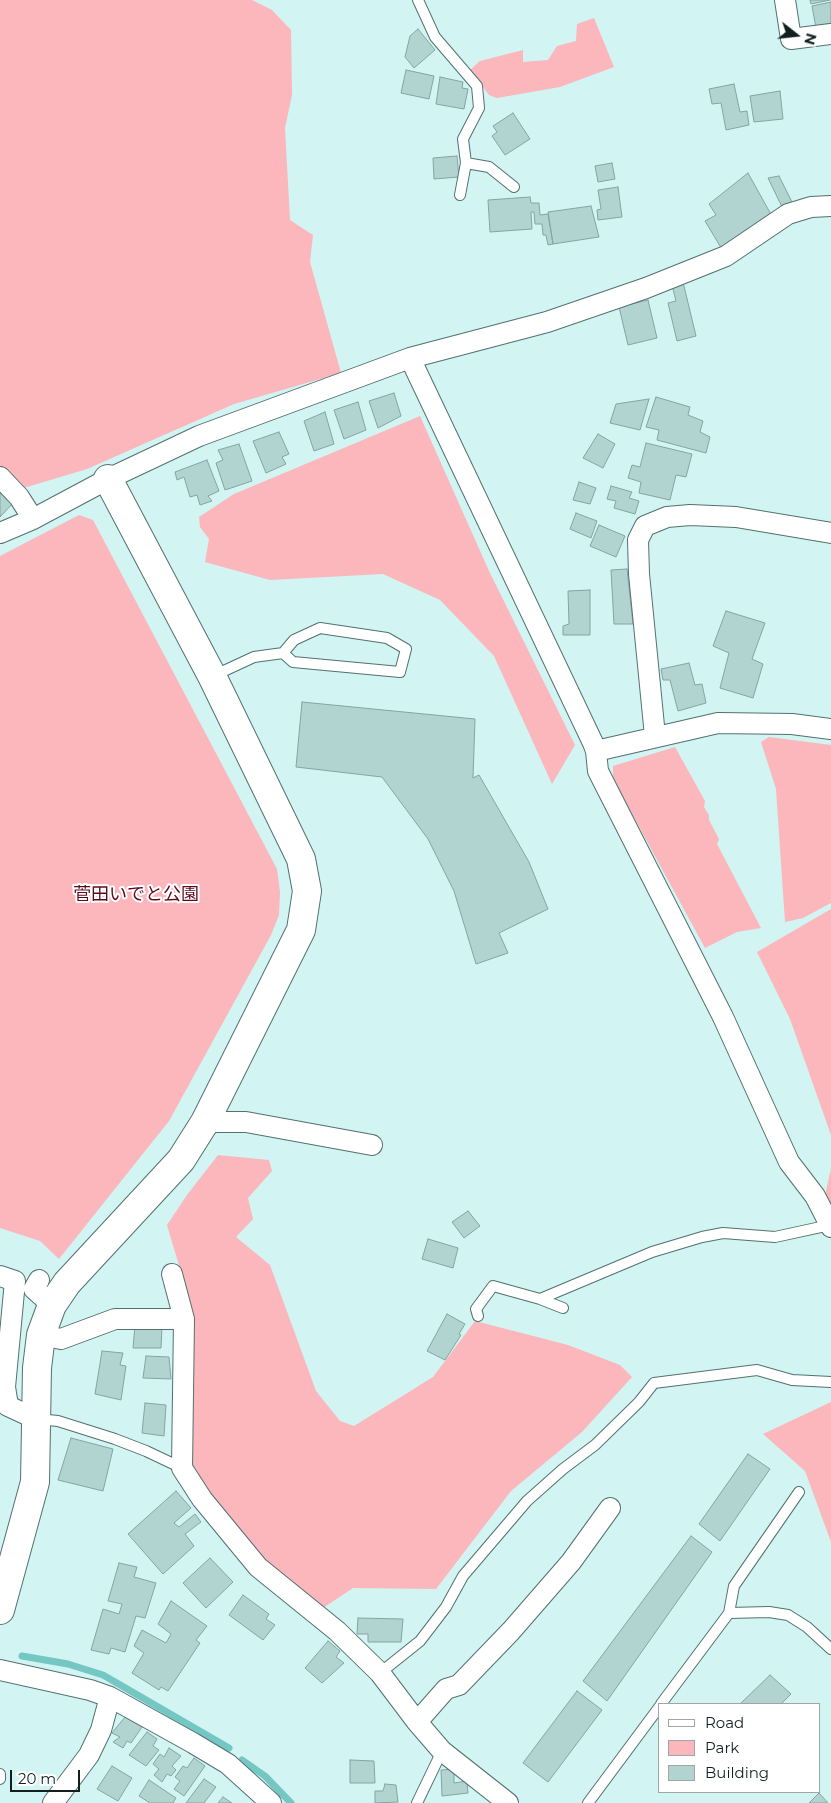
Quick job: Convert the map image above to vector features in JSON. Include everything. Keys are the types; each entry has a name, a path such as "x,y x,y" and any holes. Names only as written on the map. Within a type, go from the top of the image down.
{"street":[{"path":"784,0 791,39 831,34"},
{"path":"0,533 33,519 108,479 199,436 410,358 547,322 646,288 726,256 788,214 811,207 831,206"},
{"path":"410,358 596,751 598,771 723,1017 789,1162 815,1196 830,1226"},
{"path":"0,477 19,497 33,519"},
{"path":"0,1610 35,1482 37,1368 41,1335 52,1305 68,1284 180,1160 205,1122 301,930 307,891 301,859 212,676 108,479"},
{"path":"655,736 639,574 638,540 645,526 667,517 736,516 831,533"},
{"path":"596,751 718,723 792,724 831,729"},
{"path":"205,1122 246,1122 372,1145"},
{"path":"172,1274 184,1319 182,1468 202,1499 258,1567 337,1630 380,1673 417,1722 442,1751 508,1803"},
{"path":"0,1276 15,1281 5,1387 8,1406 36,1419"},
{"path":"39,1280 34,1289 52,1305"},
{"path":"41,1335 61,1339 115,1319 184,1319"},
{"path":"417,1722 446,1689 459,1685 511,1631 571,1562 610,1508"},
{"path":"0,1670 90,1690 110,1698 194,1743 228,1764 271,1803"},
{"path":"53,1803 88,1755 101,1730 110,1698"}],"lane":[{"path":"418,0 435,37 477,86 479,108 463,139 466,163 460,195"},
{"path":"466,163 489,167 514,187"},
{"path":"212,676 254,657 283,653 294,640 320,628 388,638 406,649 400,672 293,662 283,653"},
{"path":"540,1299 652,1252 702,1237 723,1234 775,1237 830,1226"},
{"path":"478,1316 476,1309 493,1286 540,1299 563,1308"},
{"path":"380,1673 420,1641 446,1607 462,1576 527,1501 563,1468 595,1445 639,1402 654,1383 757,1370 792,1380 831,1382"},
{"path":"36,1419 58,1421 115,1439 182,1468"},
{"path":"662,1703 729,1613 734,1586 799,1492"},
{"path":"729,1613 769,1612 788,1615 807,1627 831,1649"},
{"path":"588,1803 658,1708"},
{"path":"417,1803 442,1751"},
{"path":"0,1774 0,1779"}],"green space":[{"path":"0,0 252,0 272,10 291,30 292,95 285,128 290,220 313,235 310,262 341,373 234,404 87,469 17,490 0,471"},
{"path":"594,18 614,67 560,87 497,98 489,95 470,70 480,61 523,50 523,62 548,60 557,46 576,41 577,24"},
{"path":"420,416 489,571 575,745 552,784 494,656 440,600 383,574 270,580 205,562 209,539 200,527 199,517 234,494"},
{"name":"菅田いでと公園","path":"79,515 93,520 277,869 280,892 279,915 271,935 169,1121 59,1259 40,1241 0,1228 0,556"},
{"path":"769,737 831,745 831,903 803,918 785,922 776,789 761,742"},
{"path":"675,747 705,801 704,807 719,839 717,844 761,928 737,932 705,948 613,779 613,766"},
{"path":"831,909 831,1135 790,1019 757,952"},
{"path":"218,1155 269,1160 272,1171 248,1198 253,1219 236,1237 270,1265 316,1391 340,1421 354,1426 433,1377 475,1321 568,1345 620,1365 632,1377 582,1432 511,1491 436,1589 353,1588 323,1608 261,1564 185,1460 194,1316 167,1225 187,1195"},
{"path":"831,1169 831,1213 824,1200"},
{"path":"831,1402 831,1542 805,1471 763,1434"}],"building":[{"path":"810,0 830,0 811,4"},
{"path":"831,2 831,25 816,28 812,6"},
{"path":"418,29 435,50 414,68 405,57 410,36"},
{"path":"406,70 434,76 429,99 401,93"},
{"path":"440,77 463,82 462,88 468,89 464,109 436,104"},
{"path":"734,84 740,112 747,111 749,125 726,130 721,103 712,104 709,89"},
{"path":"780,91 783,119 754,122 750,96"},
{"path":"513,113 530,139 505,155 492,136 497,132 493,126"},
{"path":"457,156 459,177 434,179 433,158"},
{"path":"612,163 615,179 598,182 595,166"},
{"path":"748,173 773,218 723,251 705,221 716,215 709,204"},
{"path":"779,176 794,206 783,209 768,178"},
{"path":"618,187 622,217 598,220 597,210 601,209 598,190"},
{"path":"530,197 531,203 539,203 540,215 548,214 553,244 548,245 546,235 543,235 542,224 535,224 534,212 531,212 532,229 490,232 488,200"},
{"path":"591,206 599,237 553,244 548,212"},
{"path":"683,282 696,336 677,341 668,303 676,301 672,285"},
{"path":"648,300 657,338 628,345 619,307"},
{"path":"394,393 401,416 378,428 369,401"},
{"path":"656,397 690,407 688,415 703,421 700,432 710,437 706,453 657,440 659,430 646,427"},
{"path":"649,399 640,430 610,423 616,404"},
{"path":"358,402 366,430 344,439 334,410"},
{"path":"325,412 334,444 314,451 304,421"},
{"path":"279,432 289,454 282,457 286,464 266,473 253,441"},
{"path":"598,434 615,444 603,468 583,458"},
{"path":"646,443 692,454 686,477 676,475 670,500 639,493 641,482 628,478 632,465 640,467"},
{"path":"239,444 252,481 225,490 216,463 223,460 218,450"},
{"path":"207,460 219,491 208,496 212,501 200,505 197,495 190,497 184,477 177,480 175,472"},
{"path":"579,482 596,488 590,504 573,500"},
{"path":"611,486 632,492 629,498 639,501 635,514 614,508 616,501 607,499"},
{"path":"0,490 13,503 0,517"},
{"path":"576,513 597,521 591,538 570,529"},
{"path":"599,525 625,536 616,557 590,546"},
{"path":"627,569 633,624 614,624 611,570"},
{"path":"590,590 590,635 563,635 563,626 569,624 568,591"},
{"path":"726,611 765,623 752,659 763,664 753,698 720,688 729,653 713,646"},
{"path":"689,663 695,685 702,684 706,703 678,711 670,680 663,680 661,669"},
{"path":"302,702 475,719 473,778 479,775 529,862 548,909 499,933 508,953 476,964 454,891 428,839 382,777 296,767"},
{"path":"468,1211 480,1226 464,1238 452,1222"},
{"path":"428,1239 458,1248 453,1268 422,1259"},
{"path":"447,1314 465,1324 459,1334 461,1335 445,1360 427,1351"},
{"path":"135,1325 162,1327 161,1348 133,1348"},
{"path":"102,1351 123,1353 120,1365 126,1366 121,1400 95,1394"},
{"path":"146,1356 169,1357 171,1379 143,1378"},
{"path":"145,1403 166,1405 164,1436 142,1433"},
{"path":"71,1438 113,1449 103,1491 58,1480"},
{"path":"748,1454 770,1469 720,1541 699,1524"},
{"path":"176,1491 191,1508 174,1523 179,1527 195,1514 201,1522 185,1534 194,1546 163,1574 128,1534"},
{"path":"691,1536 712,1552 607,1701 583,1681"},
{"path":"210,1558 233,1582 206,1608 183,1583"},
{"path":"119,1563 137,1567 134,1577 156,1583 145,1618 136,1616 125,1652 111,1648 109,1654 91,1650 103,1609 119,1614 122,1604 108,1601"},
{"path":"243,1595 269,1614 266,1619 275,1625 263,1640 229,1615"},
{"path":"171,1601 207,1626 196,1640 200,1643 168,1691 161,1687 159,1690 132,1673 144,1653 134,1646 142,1630 166,1643 171,1634 158,1624"},
{"path":"358,1618 403,1619 401,1642 368,1642 368,1634 357,1634"},
{"path":"328,1641 340,1651 336,1657 344,1663 322,1683 305,1668"},
{"path":"770,1675 791,1694 782,1703 741,1703"},
{"path":"577,1691 602,1710 548,1782 523,1763"},
{"path":"125,1717 142,1727 131,1743 127,1741 123,1748 113,1742 120,1737 112,1733"},
{"path":"147,1732 157,1739 153,1746 159,1750 146,1766 129,1755"},
{"path":"169,1748 181,1756 172,1766 176,1770 171,1776 167,1774 162,1782 154,1775 159,1769 153,1764 160,1754 164,1757"},
{"path":"194,1758 205,1766 184,1796 174,1789 180,1781 175,1777 183,1766 187,1768"},
{"path":"350,1760 374,1761 375,1783 350,1783"},
{"path":"112,1766 132,1778 118,1801 97,1789"},
{"path":"454,1769 454,1783 467,1781 468,1793 442,1796 441,1770"},
{"path":"204,1779 216,1787 204,1803 186,1803"},
{"path":"149,1780 176,1798 173,1803 150,1803 139,1796"},
{"path":"385,1784 396,1785 398,1802 375,1803 375,1791 383,1791"},
{"path":"819,1793 828,1803 809,1803"},
{"path":"223,1797 232,1803 218,1803"}],"waterway":[{"path":"22,1656 68,1664 103,1675 229,1748"},
{"path":"242,1760 265,1776 291,1803"}]}
